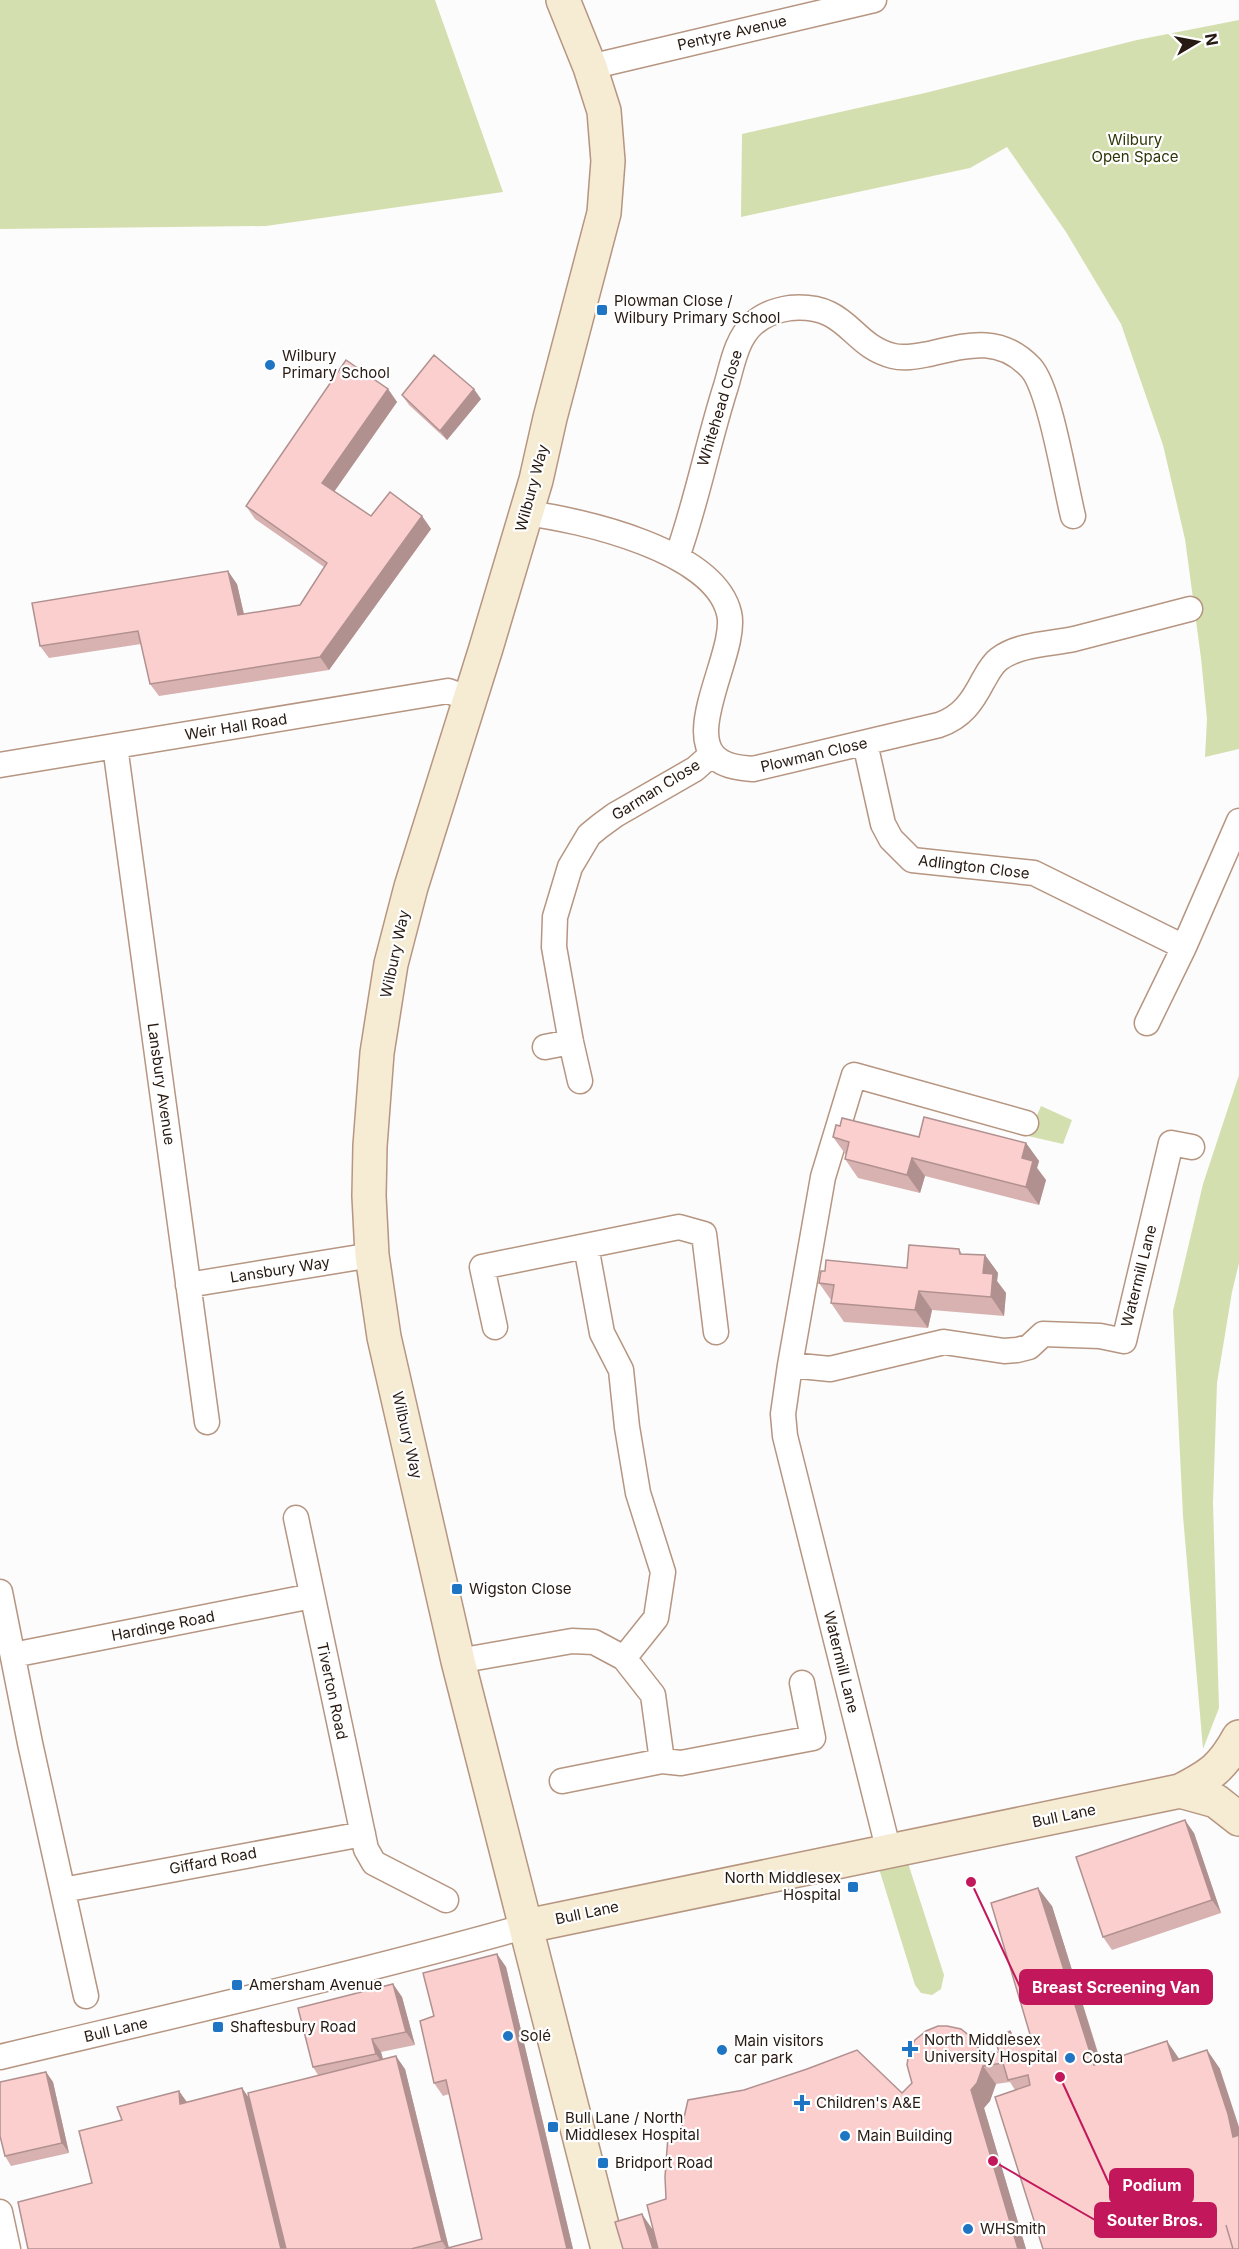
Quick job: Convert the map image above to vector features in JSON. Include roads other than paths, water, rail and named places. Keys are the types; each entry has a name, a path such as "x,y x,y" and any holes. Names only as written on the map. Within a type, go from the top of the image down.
{"street":[{"name":"Wilbury Way","path":"527,1926 458,1661 384,1337 372,1255 369,1196 377,1053 391,964 411,887 471,699 526,513 604,213 608,139 604,111 590,67 563,0"},
{"name":"Pentyre Avenue","path":"590,67 874,0"},
{"name":"Whitehead Close","path":"677,557 711,432 739,344 751,325 765,315 782,309 816,308 826,312 841,319 877,351 895,357 910,357 986,344 1016,355 1032,370 1045,397 1073,516"},
{"path":"526,513 598,528 677,557 717,589 729,611 731,623 705,729 712,754"},
{"name":"Plowman Close","path":"712,754 728,765 753,769 939,725 962,714 998,660 1011,652 1190,609"},
{"name":"Weir Hall Road","path":"0,765 448,691 471,699"},
{"name":"Adlington Close","path":"865,743 883,824 891,839 912,860 1034,873 1184,947"},
{"name":"Lansbury Avenue","path":"115,746 207,1422"},
{"name":"Garman Close","path":"580,1081 554,947 555,917 570,867 589,835 605,835 615,815 694,769 712,754"},
{"path":"1147,1023 1184,947 1239,821"},
{"path":"545,1047 571,1042"},
{"name":"Watermill Lane","path":"889,1852 785,1436 783,1414 790,1365 823,1176 854,1075 1026,1123"},
{"name":"Watermill Lane","path":"790,1365 830,1369 944,1342 1004,1351 1017,1350 1029,1347 1043,1334 1100,1336 1124,1341 1172,1143 1192,1147"},
{"path":"495,1327 482,1267 679,1227 704,1234 716,1332"},
{"path":"586,1246 602,1333 621,1370 638,1493 663,1572 656,1618 624,1658"},
{"name":"Lansbury Way","path":"188,1285 372,1255"},
{"name":"Tiverton Road","path":"296,1518 366,1849 375,1863"},
{"path":"0,1592 30,1743 86,1996"},
{"name":"Hardinge Road","path":"13,1656 312,1596"},
{"path":"458,1661 572,1641 594,1642 624,1658 653,1695 662,1761"},
{"path":"562,1780 662,1761 681,1763 813,1738 802,1683"},
{"path":"1180,1791 1212,1774 1230,1753 1239,1737"},
{"path":"1180,1791 1216,1801 1239,1819"},
{"name":"Bull Lane","path":"0,2057 355,1972 527,1926 1180,1791"},
{"name":"Giffard Road","path":"63,1890 363,1834"},
{"path":"318,1841 350,1848 446,1900"},
{"path":"527,1926 608,2249"},
{"path":"0,2212 8,2249"}],"place":[{"name":"Plowman Close / Wilbury Primary School","path":"602,310"},
{"name":"Wilbury Primary School","path":"270,365"},
{"name":"Wigston Close","path":"457,1589"},
{"name":"Breast Screening Van","path":"971,1882"},
{"name":"North Middlesex Hospital","path":"853,1887"},
{"name":"Amersham Avenue","path":"237,1985"},
{"name":"Shaftesbury Road","path":"218,2027"},
{"name":"Solé","path":"508,2036"},
{"name":"North Middlesex University Hospital","path":"910,2049"},
{"name":"Main visitors car park","path":"722,2050"},
{"name":"Costa","path":"1070,2058"},
{"name":"Podium","path":"1060,2077"},
{"name":"Children's A&E","path":"802,2103"},
{"name":"Bull Lane / North Middlesex Hospital","path":"553,2127"},
{"name":"Main Building","path":"845,2136"},
{"name":"Souter Bros.","path":"993,2161"},
{"name":"Bridport Road","path":"603,2163"},
{"name":"WHSmith","path":"968,2229"}],"park label":[{"name":"Wilbury Open Space","path":"1135,148"}]}
